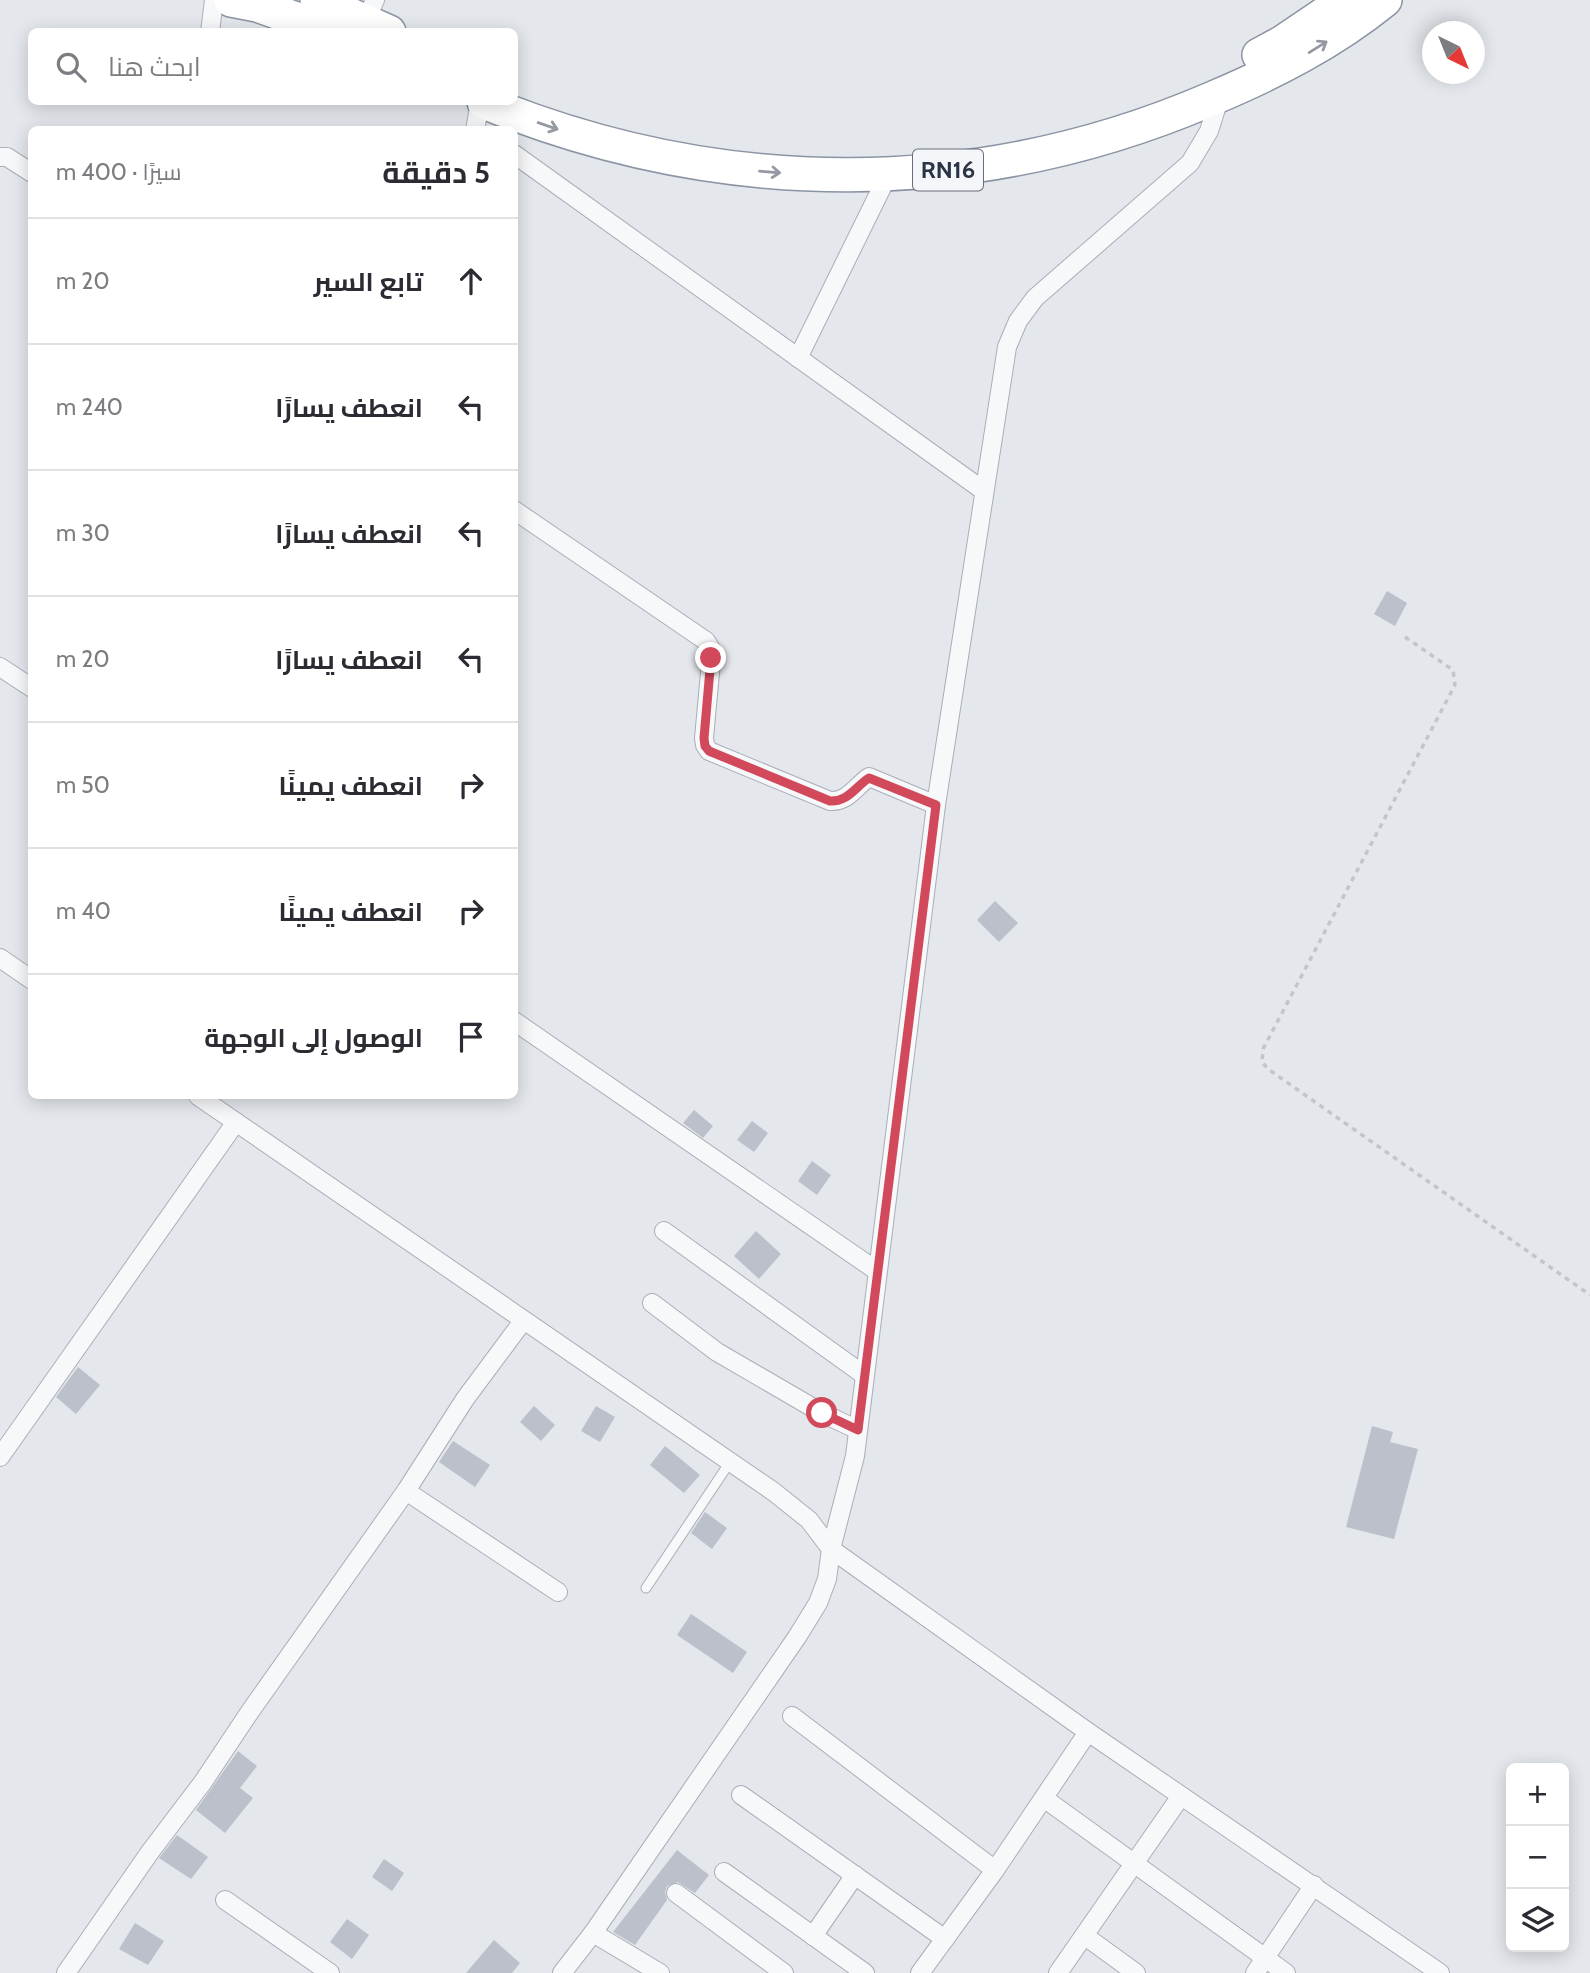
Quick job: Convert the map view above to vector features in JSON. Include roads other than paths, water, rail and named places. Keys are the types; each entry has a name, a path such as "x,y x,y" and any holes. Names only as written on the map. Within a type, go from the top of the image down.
{"highway":[{"path":"232,0 292,16 323,28"},
{"path":"317,0 377,17"},
{"name":"RN16","path":"518,91 634,128 743,147 854,153 940,148 1038,133 1110,115 1168,95 1283,42 1345,0"},
{"name":"RN16","path":"479,118 698,164 774,173 888,175 976,166 1076,146 1149,124 1220,96 1312,51 1385,0"}],"street":[{"path":"210,28 214,0"},
{"path":"562,1973 593,1933 818,1603 827,1579 831,1549 855,1456 936,805 1007,347 1018,321 1041,294 1190,163 1209,131 1220,96"},
{"path":"0,157 7,158 28,171"},
{"path":"518,157 984,491"},
{"path":"798,358 888,175"},
{"path":"518,513 706,640 712,651 704,738 709,751 830,801 839,801 849,796 869,778 936,805"},
{"path":"0,667 28,685"},
{"path":"0,958 28,977"},
{"path":"518,1024 877,1271"},
{"path":"202,1099 731,1461 809,1520 831,1549 1088,1732 1440,1973"},
{"path":"0,1457 236,1122"},
{"path":"664,1231 864,1376"},
{"path":"652,1303 717,1352 822,1413 858,1430"},
{"path":"73,1971 150,1852 203,1782 406,1491 465,1399 523,1321"},
{"path":"406,1491 558,1592"},
{"path":"792,1716 995,1870"},
{"path":"930,1970 945,1939 1045,1798 1088,1732"},
{"path":"741,1795 945,1939"},
{"path":"1058,1973 1181,1796"},
{"path":"1045,1798 1286,1973"},
{"path":"724,1872 865,1973"},
{"path":"813,1936 855,1875"},
{"path":"1255,1973 1314,1885"},
{"path":"676,1893 784,1973"},
{"path":"225,1900 330,1973"},
{"path":"593,1933 660,1973"},
{"path":"1085,1936 1136,1973"}],"lane":[{"path":"646,1588 731,1461"}]}
